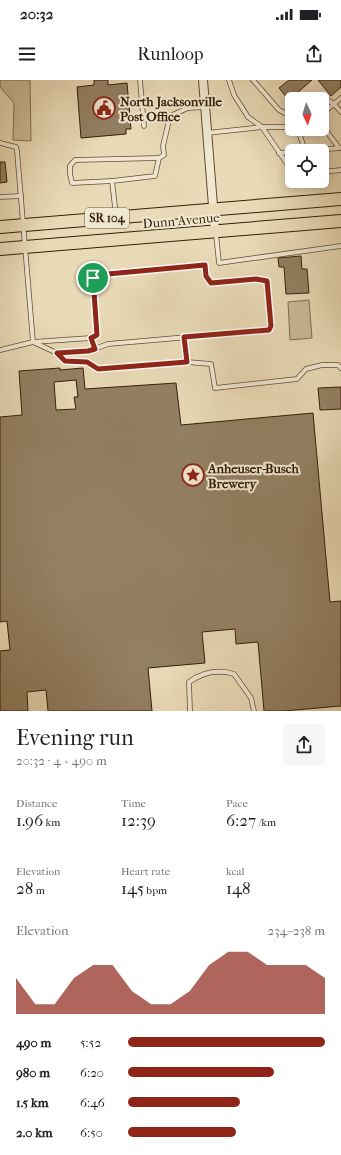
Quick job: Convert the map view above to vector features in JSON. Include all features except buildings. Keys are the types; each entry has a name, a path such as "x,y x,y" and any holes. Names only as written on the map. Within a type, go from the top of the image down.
{"main road":[{"name":"Dunn Avenue","path":"0,227 341,199"},
{"name":"Dunn Avenue","path":"0,249 341,221"}],"street":[{"path":"203,80 215,231"}],"lane":[{"path":"140,80 144,126"},
{"path":"229,80 234,95 248,117 262,127 285,160"},
{"path":"253,80 279,110 285,113"},
{"path":"329,108 341,98"},
{"path":"329,101 341,112"},
{"path":"158,158 155,176 112,181 72,183 70,166 75,160 158,158 164,155 163,146 170,116 188,108 205,107"},
{"path":"207,133 262,127 285,127"},
{"path":"329,134 340,148"},
{"path":"0,143 16,147 17,151 33,342"},
{"path":"329,149 340,148"},
{"path":"280,153 285,153"},
{"path":"329,171 341,170"},
{"path":"112,181 116,218"},
{"path":"0,197 21,196"},
{"path":"215,231 219,263 341,246"},
{"path":"0,350 33,342 91,338 97,335 93,278 97,275 205,265 206,276 211,283 256,279 267,281 271,326 269,330 108,344 88,351 57,353"},
{"path":"184,337 187,362"},
{"path":"91,338 95,349"},
{"path":"33,342 57,353 65,361 87,362 98,369 187,362 211,364 215,388 297,379 306,369 322,364 340,366"},
{"path":"190,711 189,682 198,675 213,672 228,672 234,674 250,698 254,711"}],"shaded area":[{"path":"0,80 30,80 31,141 13,140 14,103 0,87"},
{"path":"309,300 312,338 290,340 288,302"}],"place":[{"name":"North Jacksonville Post Office","path":"104,108"},
{"name":"Anheuser-Busch Brewery","path":"193,475"}],"route":[{"path":"205,265 206,276 211,283 256,279 267,281 271,326 269,330 184,337 187,362 98,369 87,362 65,361 57,353 88,351 95,349 91,338 97,335 93,278 97,275 205,265"}]}
